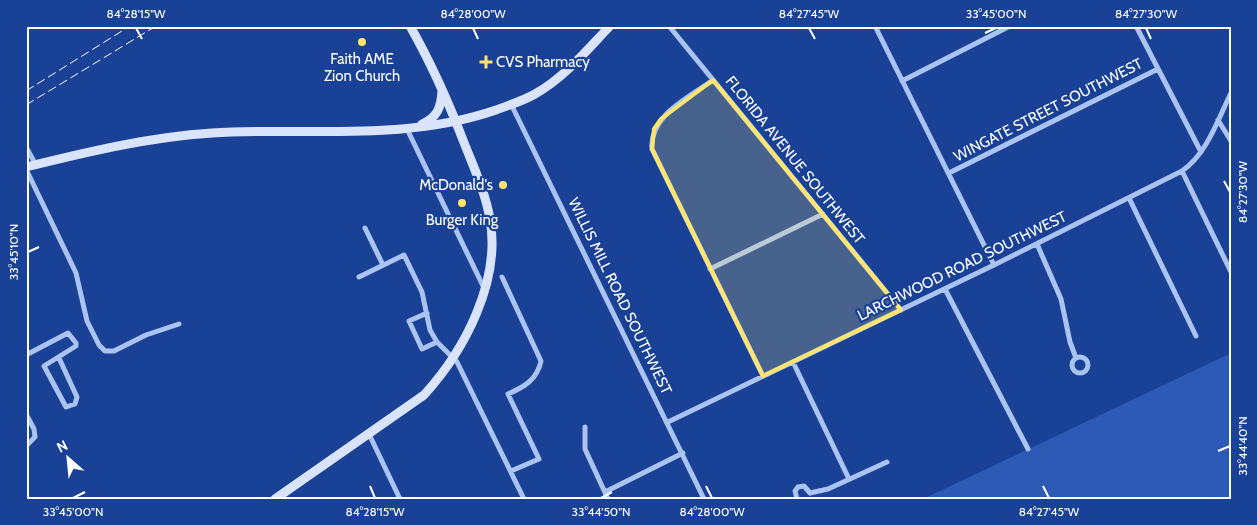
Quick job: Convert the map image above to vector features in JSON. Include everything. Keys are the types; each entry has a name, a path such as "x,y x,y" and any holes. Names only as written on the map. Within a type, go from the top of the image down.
{"main road":[{"path":"280,497 424,395 439,379 471,326 484,288 491,251 490,220 484,192 442,89 410,26"},
{"path":"26,168 125,144 189,134 364,132 410,129 456,121 512,104 534,95 553,82 610,26"},
{"path":"410,129 431,120 438,112 442,89"}],"street":[{"name":"FLORIDA AVENUE SOUTHWEST","path":"669,26 901,310"},
{"path":"875,26 994,265"},
{"path":"902,80 1010,26"},
{"path":"1136,26 1201,152"},
{"name":"WINGATE STREET SOUTHWEST","path":"948,173 1158,69"},
{"path":"713,80 661,119 654,129 652,141 654,156 763,376"},
{"name":"LARCHWOOD ROAD SOUTHWEST","path":"668,422 945,289 1182,171 1193,164 1201,152 1231,93"},
{"name":"WILLIS MILL ROAD SOUTHWEST","path":"512,104 704,499"},
{"path":"1218,120 1231,141"},
{"path":"410,129 484,288"},
{"path":"26,148 36,165"},
{"path":"26,168 76,273 85,313 99,345 105,351 114,351 146,335 179,324"},
{"path":"1182,171 1231,272"},
{"path":"1130,198 1196,336"},
{"path":"710,269 823,214"},
{"path":"365,228 383,265"},
{"path":"1037,244 1061,299 1070,342 1076,358"},
{"path":"359,277 404,255 419,284 430,330 437,342 453,356 524,499"},
{"path":"502,276 541,362 536,377 525,386 508,394 539,459 511,471"},
{"path":"945,289 1028,449"},
{"path":"427,314 409,321 422,349 437,342"},
{"path":"26,355 68,333 76,343 76,346 44,366 66,407 70,407 76,404 78,397 59,358"},
{"path":"793,362 849,479"},
{"path":"26,414 34,429 35,436 26,446"},
{"path":"585,427 585,449 606,496 683,453"},
{"path":"369,434 400,499"},
{"path":"796,499 795,491 798,487 804,486 809,496 886,462"}],"highlighted area":[{"path":"713,80 901,310 763,376 652,149 654,129 661,119"}],"shaded area":[{"path":"1231,353 1231,499 923,499"}],"railway":[{"path":"26,91 130,26"},
{"path":"26,105 156,26"}],"place":[{"name":"Faith AME Zion Church","path":"362,42"},
{"name":"CVS Pharmacy","path":"486,62"},
{"name":"McDonald's","path":"503,185"},
{"name":"Burger King","path":"462,203"}]}
